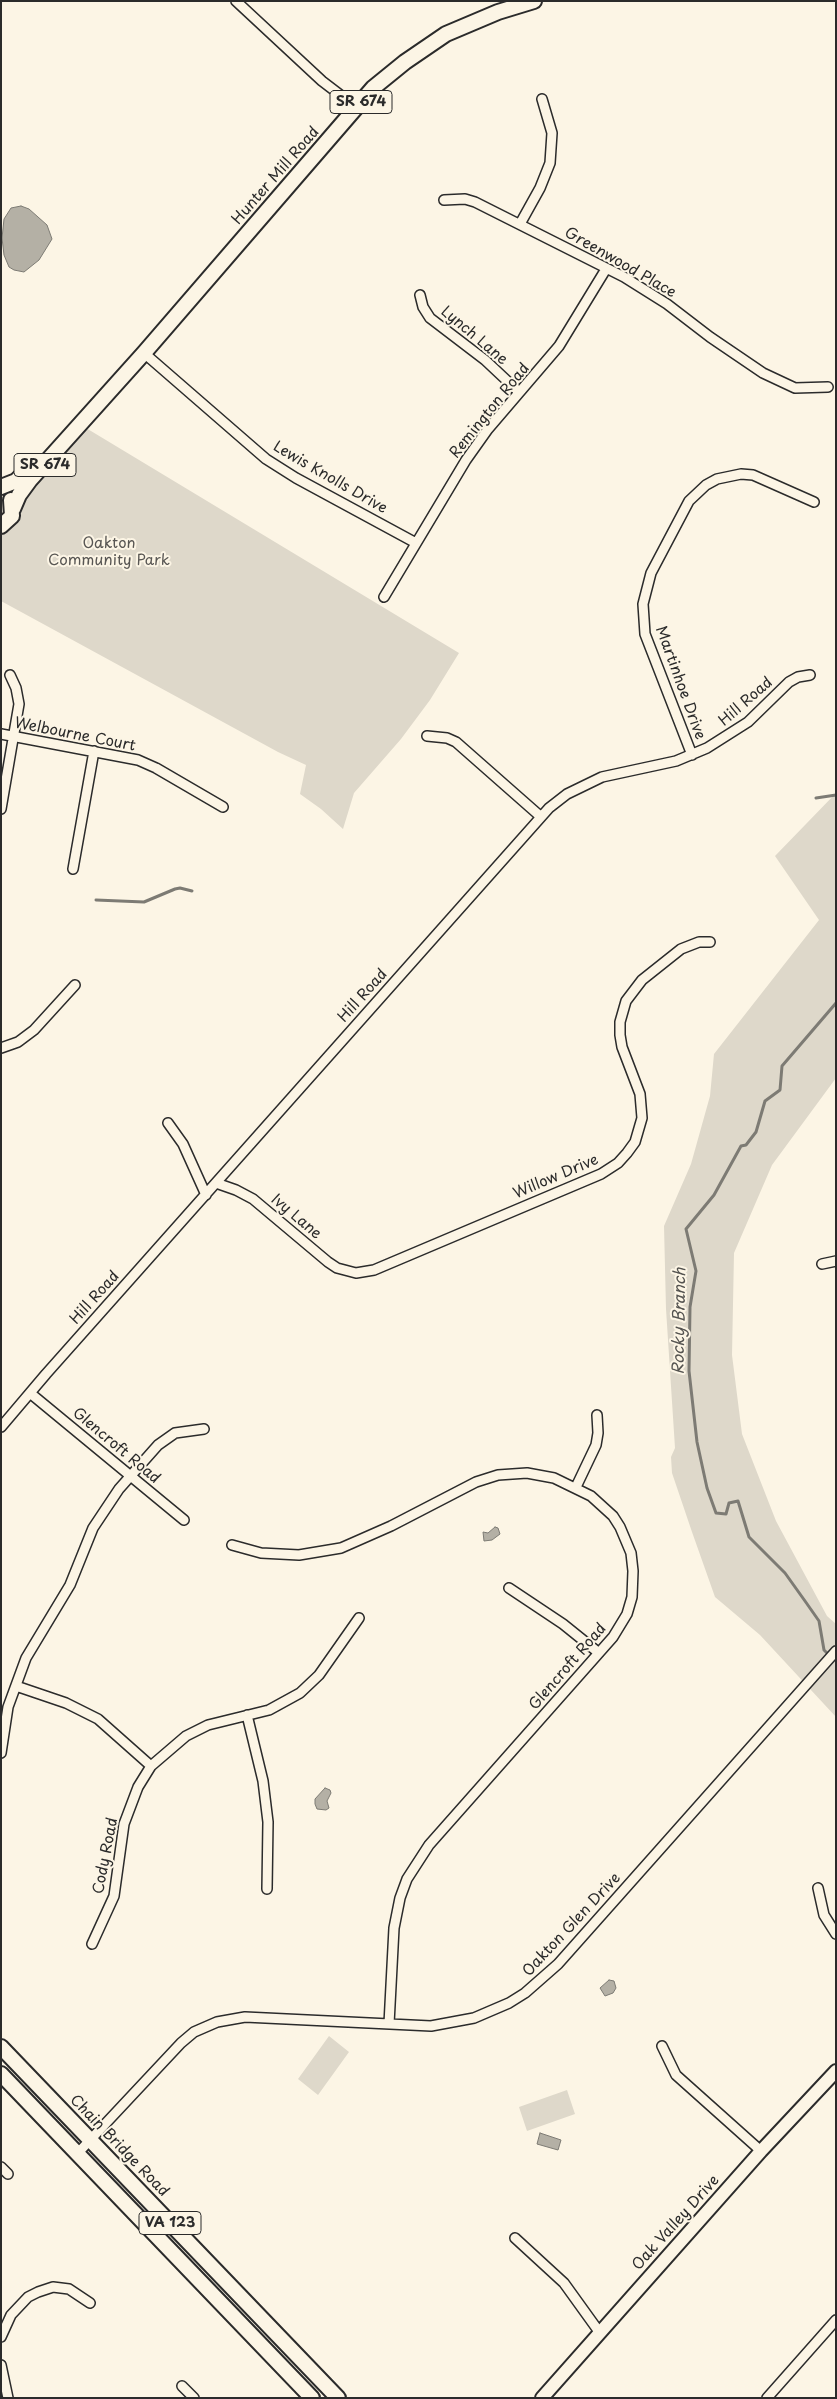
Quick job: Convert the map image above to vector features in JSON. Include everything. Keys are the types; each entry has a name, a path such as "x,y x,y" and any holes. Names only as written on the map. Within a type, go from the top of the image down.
{"main road":[{"name":"Hunter Mill Road","path":"1,526 9,520 24,487 144,353 373,88 434,41 470,23 534,1"},
{"name":"Hunter Mill Road","path":"13,509 10,496 1,488 16,481 52,444 80,423"},
{"name":"Chain Bridge Road","path":"1,2047 338,2398"},
{"name":"VA 123","path":"1,2074 312,2398"}],"street":[{"path":"236,1 322,81 356,107"},
{"path":"520,224 540,188 550,163 552,133 542,99"},
{"name":"Greenwood Place","path":"444,200 465,199 476,202 624,277 667,304 710,337 763,373 795,388 828,387"},
{"name":"Remington Road","path":"384,597 466,460 519,392 559,346 606,269"},
{"name":"Lynch Lane","path":"420,295 423,307 430,318 485,360 519,392"},
{"name":"Lewis Knolls Drive","path":"144,353 266,459 296,478 416,542"},
{"name":"Martinhoe Drive","path":"692,755 645,634 643,604 651,573 689,501 706,485 717,479 741,474 753,475 814,502"},
{"name":"Hill Road","path":"1,1427 540,816 567,794 602,777 658,766 692,755 728,737 748,722 789,682 810,674"},
{"path":"1,809 15,738 19,704 16,688 10,675"},
{"name":"Welbourne Court","path":"1,734 124,756 147,764 223,806"},
{"path":"427,736 447,738 456,742 540,816"},
{"path":"73,869 94,751"},
{"name":"Willow Drive","path":"356,1273 374,1270 601,1174 618,1163 635,1142 642,1118 640,1094 622,1047 620,1035 620,1022 626,1001 642,980 681,949 699,942 710,942"},
{"path":"1,1048 26,1037 75,985"},
{"path":"168,1123 183,1144 206,1194"},
{"name":"Ivy Lane","path":"216,1183 236,1190 253,1199 328,1262 337,1268 356,1273"},
{"path":"822,1264 836,1261"},
{"name":"Glencroft Road","path":"30,1394 184,1520"},
{"path":"576,1487 596,1446 598,1433 597,1415"},
{"path":"1,1753 8,1707 33,1643 70,1584 93,1528 109,1502 151,1452 168,1438 184,1430 204,1428"},
{"name":"Glencroft Road","path":"232,1545 261,1553 299,1555 341,1548 391,1526 476,1482 498,1475 517,1472 538,1474 576,1487 591,1496 613,1516 626,1540 633,1570 632,1597 627,1614 613,1637 429,1845 407,1879 396,1912 389,2024"},
{"path":"508,1588 563,1624 599,1653"},
{"name":"Cody Road","path":"92,1944 114,1896 124,1824 138,1787 151,1766 186,1736 208,1725 269,1710 300,1693 319,1675 359,1618"},
{"name":"Oakton Glen Drive","path":"77,2154 181,2043 209,2025 226,2019 245,2017 431,2026 474,2018 509,2003 540,1982 836,1650"},
{"path":"16,1686 66,1703 98,1719 151,1766"},
{"path":"247,1715 263,1781 268,1822 267,1889"},
{"path":"818,1888 824,1915 836,1934"},
{"path":"662,2046 676,2075 761,2151"},
{"name":"Oak Valley Drive","path":"542,2398 761,2151 836,2072"},
{"path":"1,2166 8,2174"},
{"path":"515,2238 564,2283 600,2333"},
{"path":"1,2337 11,2315 22,2302 38,2292 53,2287 69,2289 90,2303"},
{"path":"767,2398 836,2320"},
{"path":"1,2366 8,2398"},
{"path":"182,2386 194,2398"}],"green space":[{"name":"Oakton Community Park","path":"86,428 459,653 430,700 401,739 354,793 343,829 321,809 300,794 306,765 278,752 1,601 1,533 11,525 20,499"},
{"path":"836,793 836,1078 772,1165 734,1253 732,1355 742,1434 776,1521 827,1616 836,1624 836,1717 760,1635 715,1597 692,1532 672,1473 671,1457 675,1448 666,1309 664,1226 691,1164 710,1096 714,1054 819,920 775,856"},
{"path":"329,2036 349,2052 318,2095 298,2079"},
{"path":"567,2090 575,2114 527,2131 519,2107"}],"shaded area":[{"path":"21,206 29,209 47,225 52,239 39,260 24,272 9,267 4,255 2,238 4,219 11,208"},
{"path":"495,1527 498,1528 500,1534 492,1540 484,1541 483,1532 488,1533"},
{"path":"325,1788 330,1790 331,1793 327,1801 329,1808 326,1810 317,1809 315,1799"},
{"path":"609,1980 614,1981 616,1988 613,1993 605,1996 600,1988"},
{"path":"540,2133 561,2140 558,2150 537,2144"}],"waterway":[{"path":"816,798 836,795"},
{"path":"96,900 144,902 175,889 180,888 192,891"},
{"name":"Rocky Branch","path":"830,1656 824,1650 819,1621 785,1573 749,1537 738,1501 729,1503 726,1514 716,1513 707,1488 697,1442 689,1371 690,1307 696,1271 686,1229 714,1195 741,1146 746,1145 756,1132 765,1101 780,1090 782,1066 836,1003"}]}
